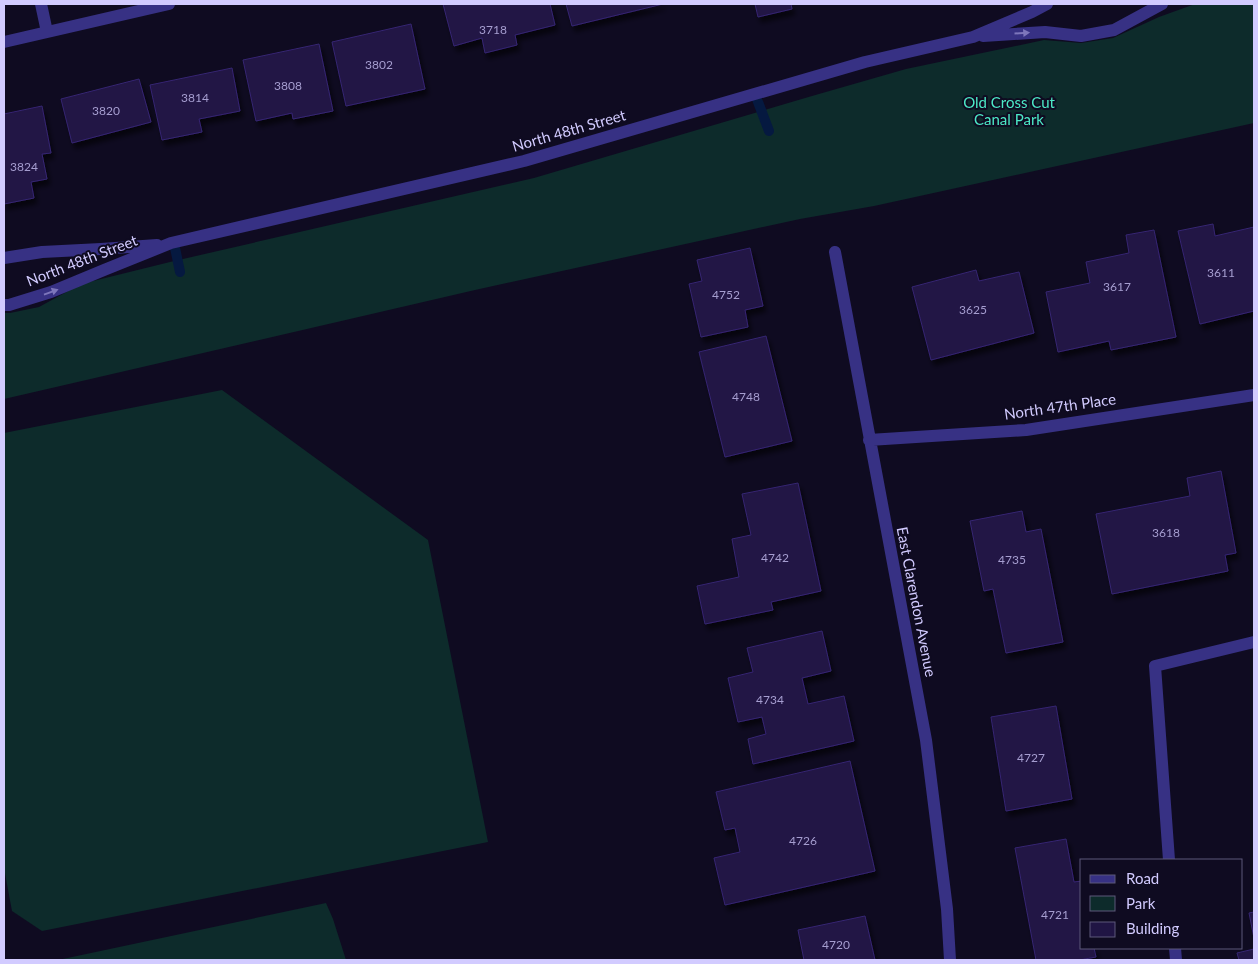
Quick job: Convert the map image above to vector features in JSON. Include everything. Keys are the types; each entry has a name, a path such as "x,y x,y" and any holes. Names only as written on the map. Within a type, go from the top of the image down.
{"street":[{"path":"41,4 47,32"},
{"path":"4,42 169,4"},
{"name":"North 48th Street","path":"973,37 1032,12 1046,4"},
{"name":"North 48th Street","path":"4,305 51,292 172,244 524,161 865,62 973,37 1045,32 1082,36 1114,30 1162,4"},
{"name":"North 48th Street","path":"4,258 42,252 172,244"},
{"name":"East Clarendon Avenue","path":"835,252 926,740 947,909 950,960"},
{"name":"North 47th Place","path":"869,440 1026,430 1254,395"},
{"path":"1169,859 1155,666 1254,642"}],"green space":[{"name":"Old Cross Cut Canal Park","path":"1195,4 1254,4 1254,123 874,206 800,219 475,290 4,399 4,313 39,307 81,284 534,178 906,69 1044,40 1081,43 1113,38 1159,17"},
{"path":"222,390 428,540 488,842 42,931 12,911 4,868 4,433"},
{"path":"326,903 346,960 58,960"}],"building":[{"path":"443,4 550,4 555,25 515,35 517,45 485,53 482,38 454,46"},
{"path":"566,4 663,4 572,26"},
{"path":"755,4 791,4 792,9 758,17"},
{"path":"411,24 425,89 346,106 332,42"},
{"path":"319,44 333,111 293,119 292,113 256,121 243,60"},
{"path":"232,68 240,111 199,119 202,132 162,140 150,85"},
{"path":"139,79 151,122 72,143 61,99"},
{"path":"42,106 51,153 42,154 47,179 31,182 34,198 4,204 4,114"},
{"path":"1213,224 1215,236 1254,227 1254,311 1200,324 1178,231"},
{"path":"1154,230 1176,337 1111,350 1109,341 1058,352 1046,292 1090,283 1086,262 1129,253 1126,235"},
{"path":"750,248 763,306 745,310 748,327 701,337 689,284 702,281 697,260"},
{"path":"976,270 979,281 1019,272 1034,333 931,360 912,287"},
{"path":"766,336 792,441 725,457 699,352"},
{"path":"1221,471 1236,553 1225,555 1228,571 1112,594 1096,514 1190,496 1187,478"},
{"path":"798,483 821,591 771,602 773,610 705,624 697,586 739,577 732,539 751,535 742,494"},
{"path":"1022,511 1026,532 1041,529 1063,642 1006,653 993,589 984,591 970,521"},
{"path":"822,631 831,671 802,678 808,704 844,696 854,741 753,764 748,739 766,734 762,717 738,722 728,678 753,672 747,648"},
{"path":"1056,706 1072,799 1006,811 991,717"},
{"path":"850,761 875,871 725,905 714,858 740,852 735,828 725,830 716,792"},
{"path":"1066,839 1074,882 1080,881 1080,949 1094,949 1096,957 1079,960 1036,960 1015,848"},
{"path":"1254,912 1254,938 1249,913"},
{"path":"865,916 875,960 804,960 798,930"},
{"path":"1254,949 1254,960 1239,960 1237,953"}],"waterway":[{"path":"755,94 769,131"},
{"path":"174,243 180,272"}]}
